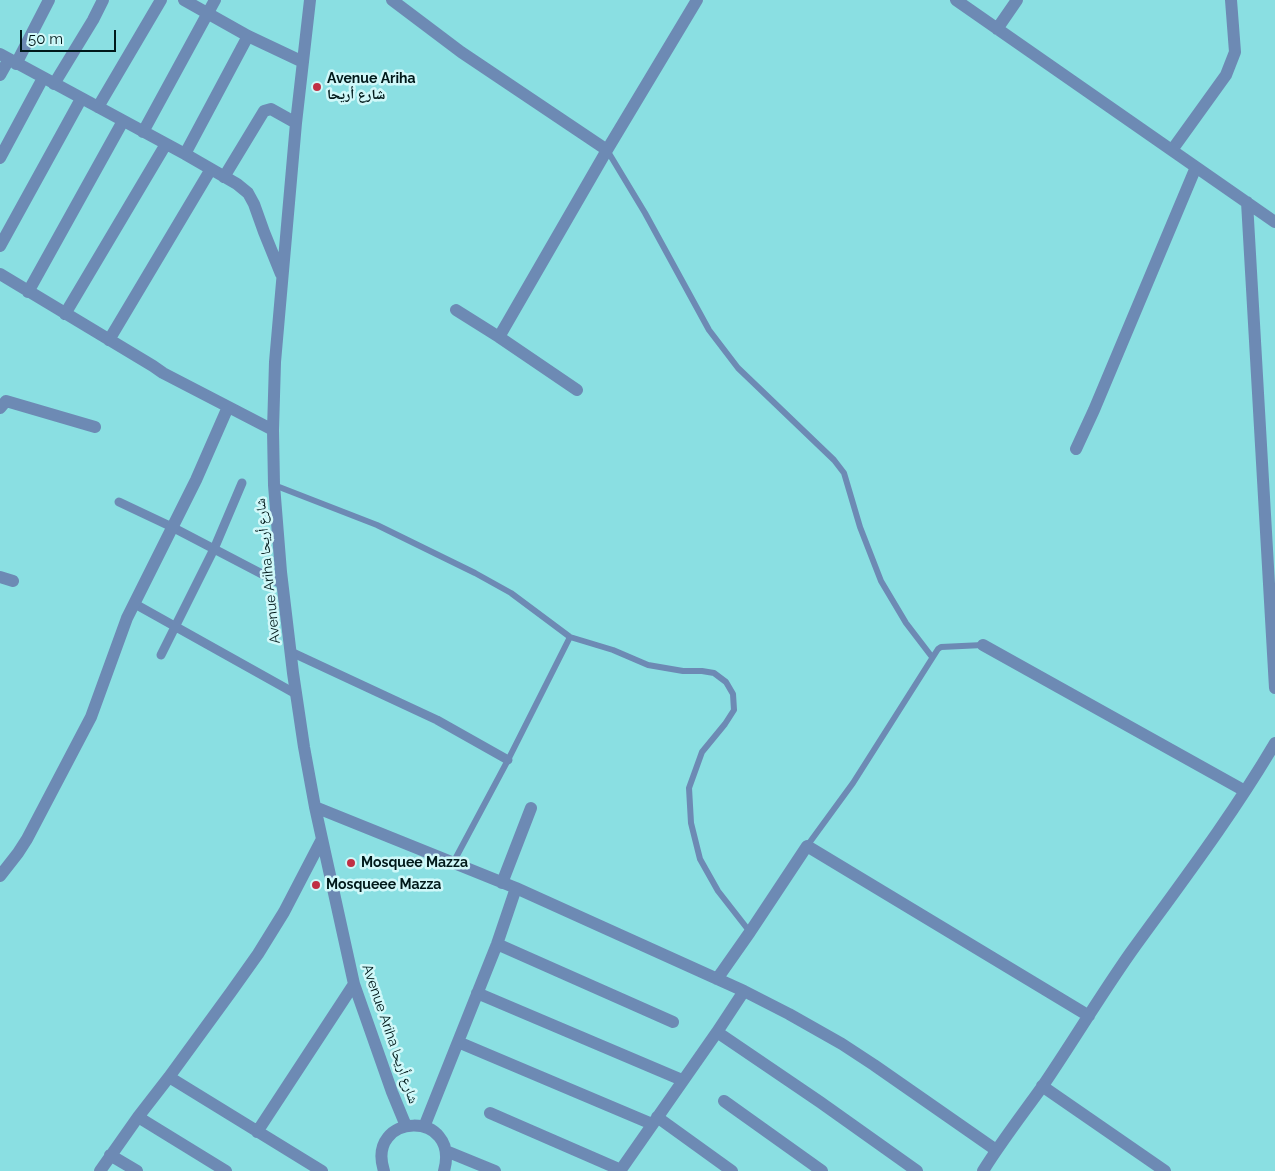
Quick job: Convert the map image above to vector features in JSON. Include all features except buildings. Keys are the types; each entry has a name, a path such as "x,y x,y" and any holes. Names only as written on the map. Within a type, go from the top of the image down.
{"street":[{"path":"0,75 8,59 48,0"},
{"path":"0,158 48,81 89,28 103,0"},
{"path":"98,107 161,0"},
{"path":"184,0 248,36 303,62"},
{"path":"143,132 214,0"},
{"name":"Avenue Ariha شارع أريحا","path":"310,0 296,122 275,362 274,486 296,694 315,808 354,984 406,1126"},
{"path":"392,0 461,52 607,150"},
{"path":"499,337 607,150 698,0"},
{"path":"956,0 1275,222"},
{"path":"997,29 1017,0"},
{"path":"1172,150 1226,75 1234,52 1231,0"},
{"path":"185,154 248,36"},
{"path":"8,59 237,184 251,198 282,276"},
{"path":"0,246 81,98"},
{"path":"224,176 264,111 271,109 296,122"},
{"path":"28,292 123,121"},
{"path":"65,314 166,144"},
{"path":"1076,449 1196,167"},
{"path":"109,340 210,169"},
{"path":"1246,202 1275,688"},
{"path":"0,274 154,366 163,374 273,430"},
{"path":"456,310 577,390"},
{"path":"0,408 6,401 95,427"},
{"path":"0,876 27,839 91,717 127,618 196,480 228,407"},
{"path":"161,655 214,548 242,483"},
{"path":"119,502 214,548 283,585"},
{"path":"0,577 13,581"},
{"path":"135,604 296,694"},
{"path":"983,645 1245,791"},
{"path":"291,652 437,720 508,760"},
{"path":"983,1171 1131,952 1245,791 1275,743"},
{"path":"315,808 516,888 744,991 842,1044 996,1150"},
{"path":"502,883 530,808"},
{"path":"100,1171 258,954 284,912 322,839"},
{"path":"717,979 807,846 1089,1016"},
{"path":"424,1127 497,944 516,888"},
{"path":"497,944 673,1022"},
{"path":"257,1132 354,984"},
{"path":"490,1113 620,1170 744,991"},
{"path":"477,993 682,1080"},
{"path":"717,1032 917,1171"},
{"path":"458,1042 655,1120 732,1171"},
{"path":"169,1078 322,1171"},
{"path":"1042,1086 1165,1171"},
{"path":"724,1101 822,1171"},
{"path":"138,1117 226,1171"},
{"path":"384,1171 381,1163 381,1153 389,1136 397,1129 415,1125 434,1132 441,1140 446,1151 444,1171"},
{"path":"446,1151 494,1171"},
{"path":"110,1155 137,1171"}],"lane":[{"path":"607,150 645,213 709,330 738,368 834,460 844,473 860,528 881,581 906,623 932,658"},
{"path":"274,486 376,525 475,573 511,593 570,637 613,650 648,665 683,672 714,672 726,682 734,694 734,710 702,752 689,788 691,823 700,859 718,891 750,932"},
{"path":"453,863 570,637"},
{"path":"807,846 853,783 938,649 941,647 983,645"}],"place":[{"name":"Avenue Ariha شارع أريحا","path":"317,87"},
{"name":"Mosquee Mazza","path":"351,863"},
{"name":"Mosqueee Mazza","path":"316,885"}]}
